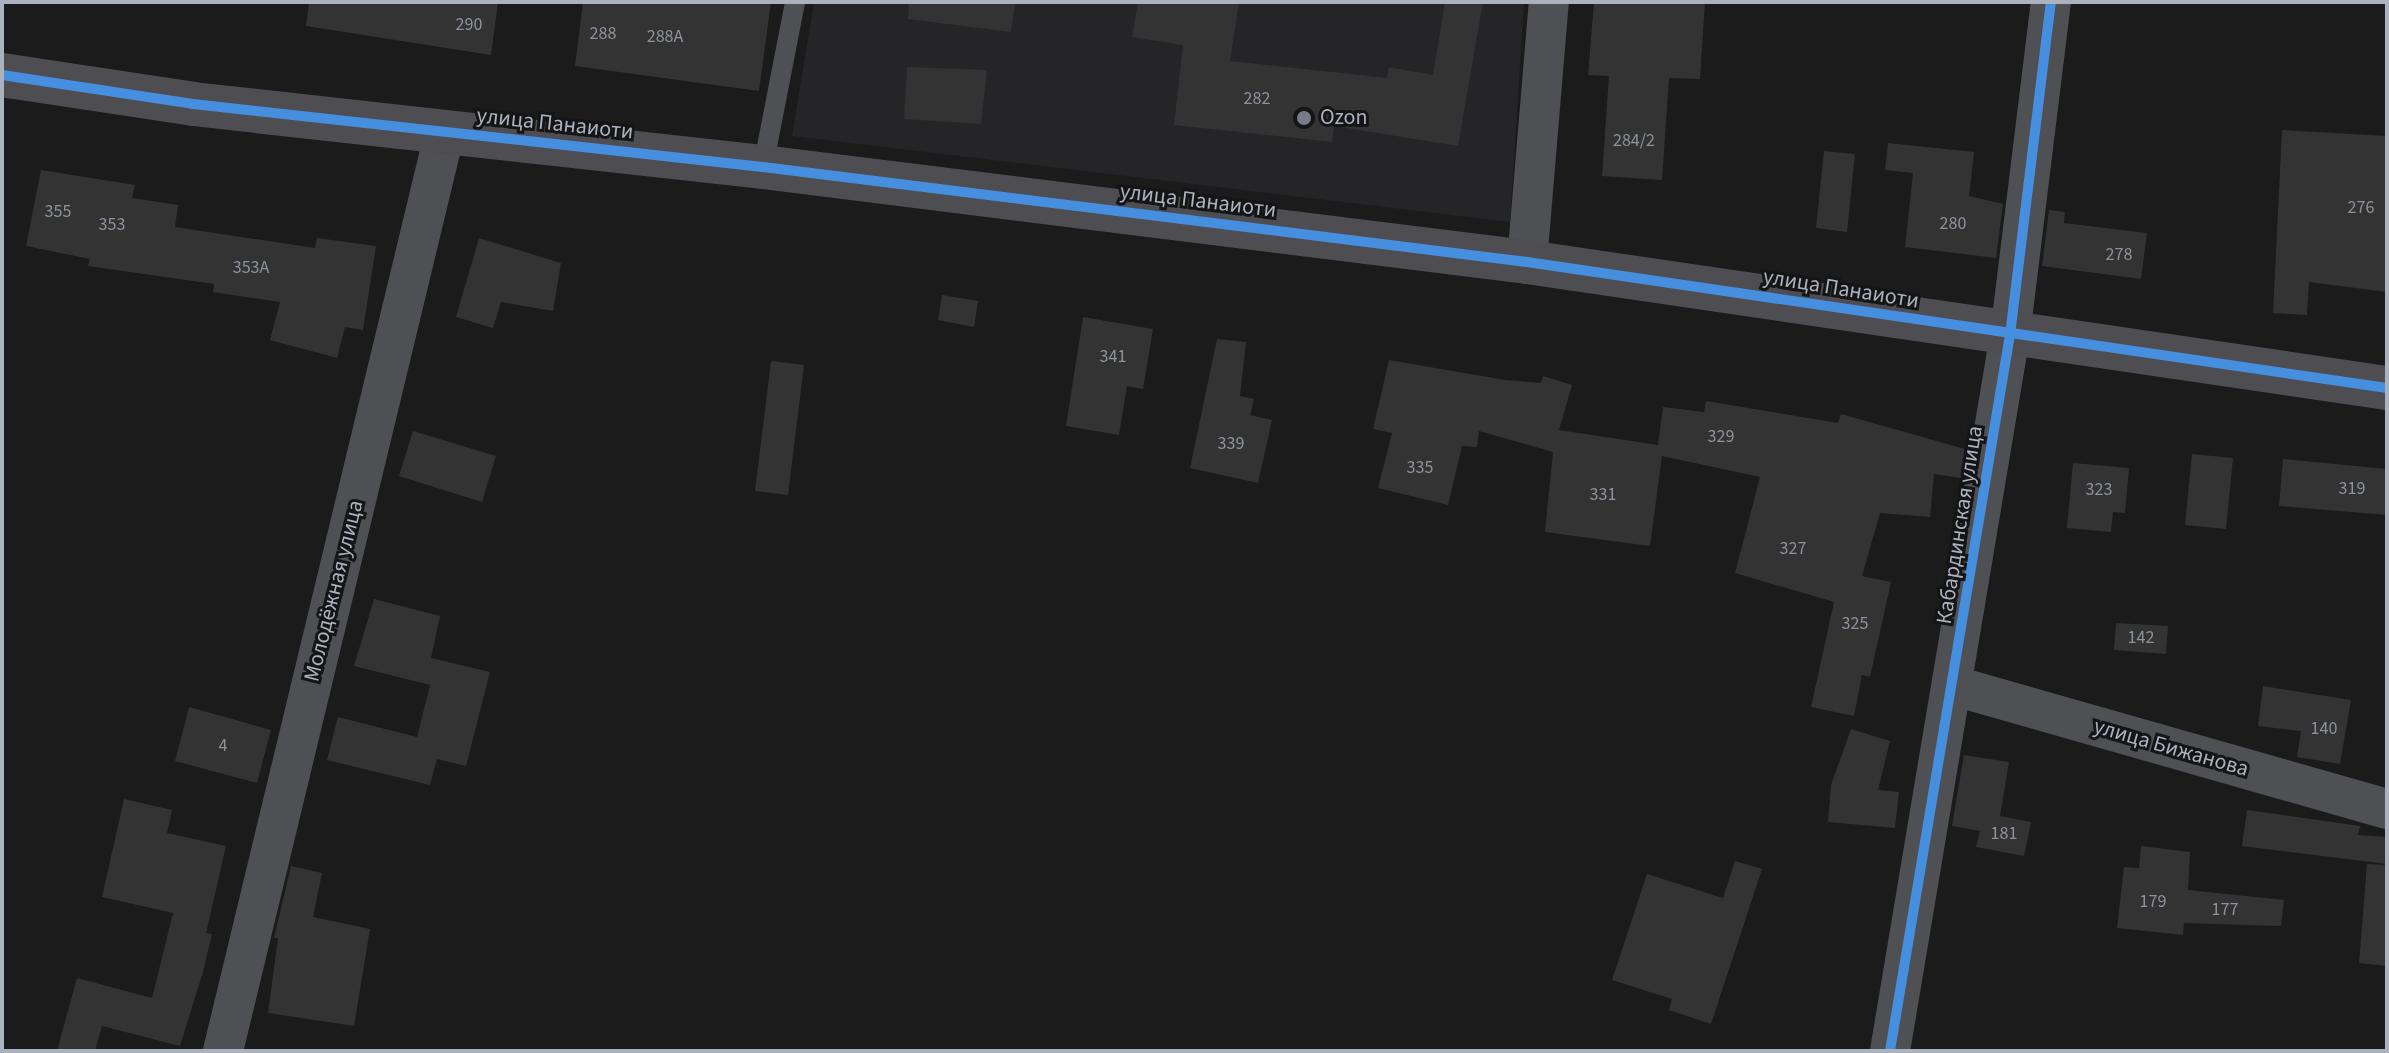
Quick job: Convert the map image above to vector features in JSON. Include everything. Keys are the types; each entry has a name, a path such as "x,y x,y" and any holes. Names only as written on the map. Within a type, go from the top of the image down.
{"street":[{"path":"1527,262 1549,2"},
{"name":"Кабардинская улица","path":"1890,1051 1955,686 2010,335 2051,2"},
{"name":"улица Панаиоти","path":"2,75 193,104 763,167 1527,262 2387,388"},
{"name":"Молодёжная улица","path":"223,1051 445,131"},
{"name":"улица Бижанова","path":"1955,686 2387,809"}],"lane":[{"path":"763,167 795,2"}],"shaded area":[{"path":"814,2 1524,2 1510,222 792,136"}],"building":[{"path":"309,2 498,2 491,55 306,26"},
{"path":"583,2 771,2 759,91 575,66"},
{"path":"909,2 1015,2 1011,32 908,19"},
{"path":"1138,2 1239,2 1230,61 1387,78 1389,67 1433,75 1445,2 1483,2 1458,146 1334,126 1332,142 1174,125 1183,45 1132,37"},
{"path":"1594,2 1705,2 1700,79 1669,78 1662,180 1602,176 1609,76 1588,75"},
{"path":"907,67 987,70 981,124 904,119"},
{"path":"2282,130 2387,136 2387,292 2309,282 2307,315 2273,313"},
{"path":"1888,143 1974,152 1969,196 2003,204 1996,258 1905,247 1913,173 1885,170"},
{"path":"1824,151 1855,154 1847,232 1816,228"},
{"path":"41,170 135,185 132,198 178,205 175,227 315,248 317,238 376,246 363,330 345,327 337,358 270,340 280,302 213,292 214,284 88,266 90,259 26,246"},
{"path":"2049,210 2065,212 2064,223 2147,233 2141,279 2042,266"},
{"path":"479,238 561,263 553,311 501,302 493,328 456,317"},
{"path":"942,295 978,301 974,327 938,320"},
{"path":"1083,317 1153,329 1143,389 1127,386 1119,435 1066,426"},
{"path":"1217,339 1246,342 1240,396 1254,399 1250,415 1272,420 1258,483 1190,468"},
{"path":"1389,360 1505,380 1541,383 1543,376 1572,385 1559,430 1658,445 1663,407 1704,412 1706,401 1838,423 1841,414 1965,449 1961,478 1934,474 1930,517 1880,513 1862,576 1891,582 1870,677 1862,675 1854,716 1811,707 1834,602 1735,573 1760,477 1662,456 1650,546 1545,532 1553,452 1479,431 1477,447 1462,446 1448,505 1378,488 1392,433 1373,429"},
{"path":"771,361 804,365 788,495 755,491"},
{"path":"413,431 496,456 482,502 399,476"},
{"path":"2192,454 2233,458 2226,529 2185,525"},
{"path":"2283,459 2387,469 2387,515 2279,506"},
{"path":"2073,463 2129,468 2125,513 2113,512 2111,532 2067,528"},
{"path":"374,599 440,616 431,658 490,672 466,766 437,759 430,785 327,760 338,717 417,737 430,685 354,666"},
{"path":"2116,623 2168,626 2166,654 2114,650"},
{"path":"2263,686 2351,700 2340,764 2297,757 2301,731 2258,726"},
{"path":"189,707 271,730 257,783 175,761"},
{"path":"1851,729 1890,741 1878,790 1899,792 1895,828 1828,822 1831,785"},
{"path":"1964,755 2009,762 2000,816 2031,822 2024,856 1976,847 1980,831 1952,826"},
{"path":"124,799 172,810 167,833 226,846 206,933 212,934 203,972 180,1046 102,1026 95,1051 57,1051 77,978 152,998 173,913 102,897"},
{"path":"2247,810 2360,826 2358,835 2387,837 2387,864 2242,846"},
{"path":"2141,846 2190,852 2188,890 2284,900 2281,926 2184,923 2183,935 2117,928 2124,867 2139,868"},
{"path":"1735,861 1762,869 1711,1024 1669,1010 1672,999 1612,980 1647,874 1723,898"},
{"path":"2367,864 2387,865 2387,966 2359,963"},
{"path":"291,866 322,873 313,917 370,929 354,1026 268,1013 278,938 274,938"}],"cycle path":[{"path":"1890,1051 2010,335 2051,2"},
{"path":"2,75 193,104 763,167 1527,262 2387,388"}],"place":[{"name":"Ozon","path":"1304,118"}]}
